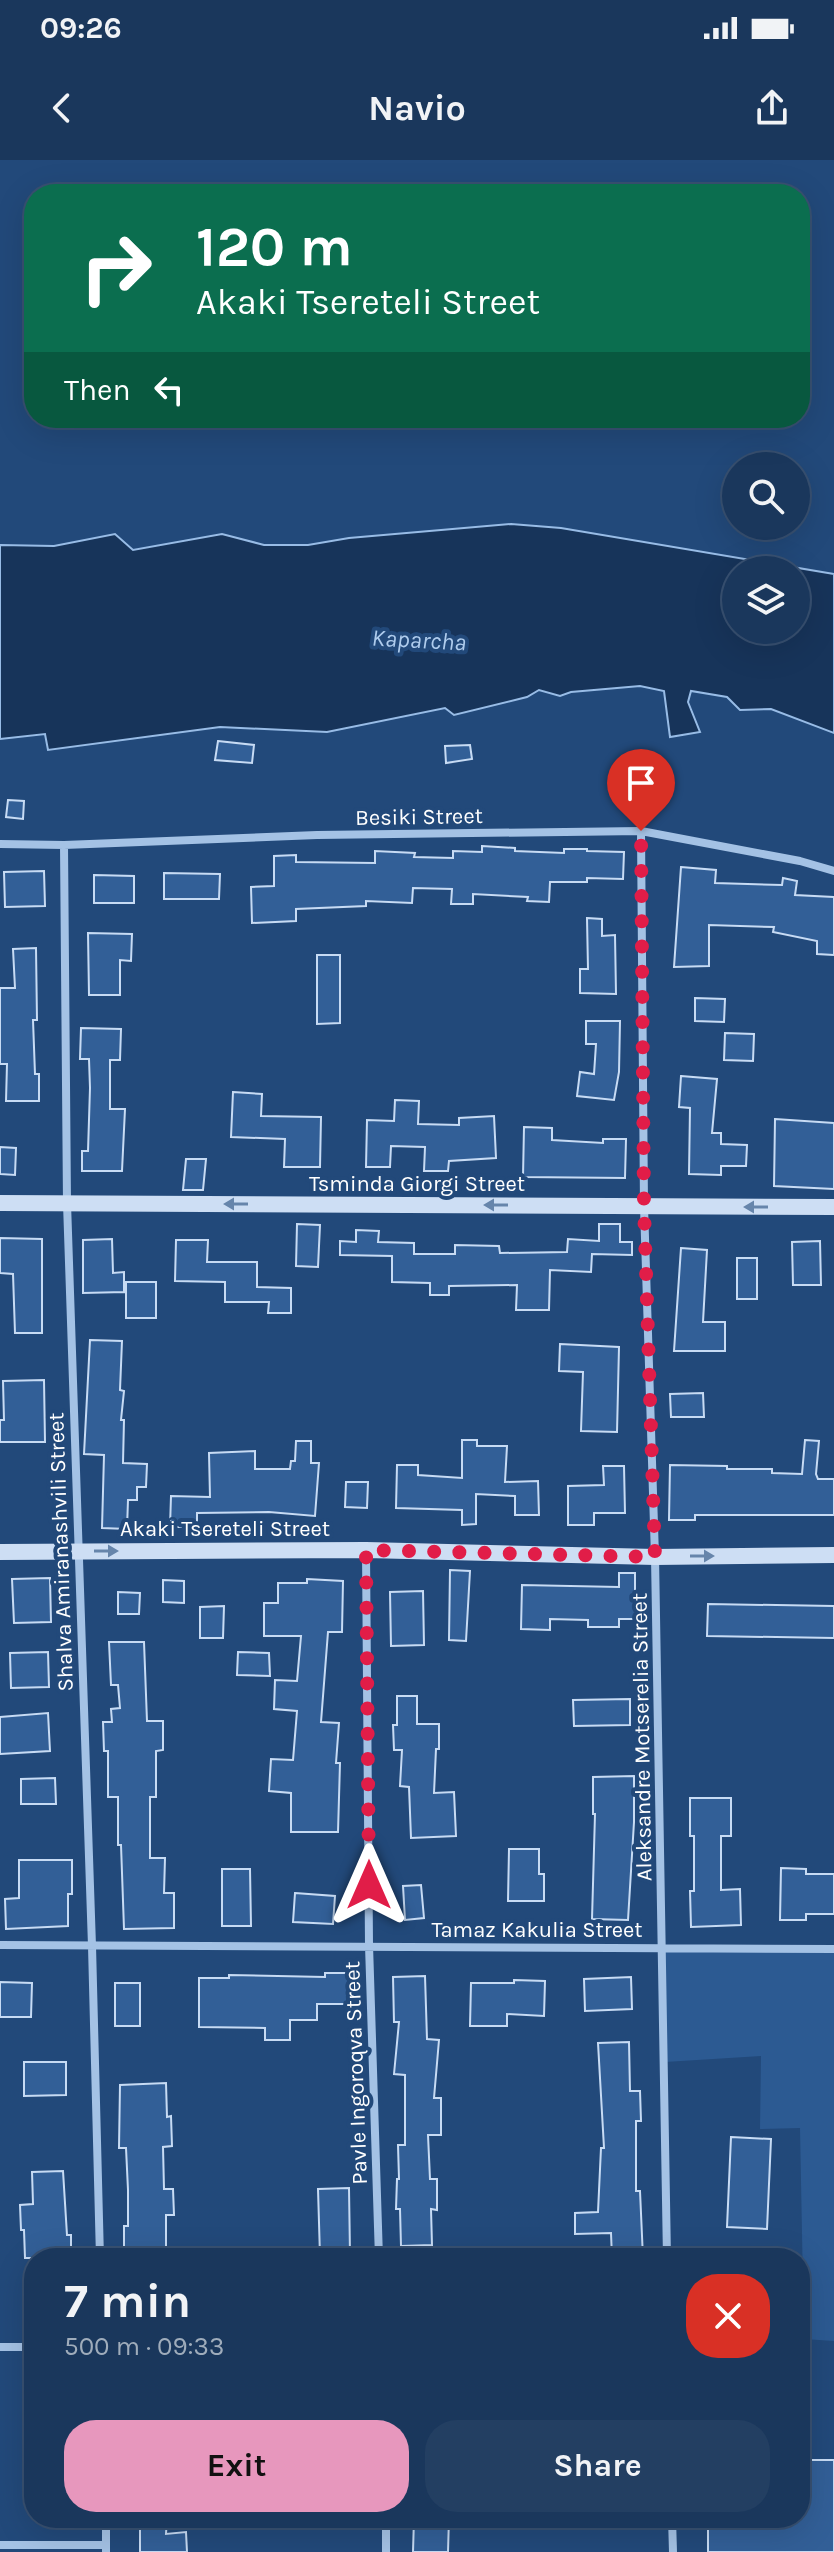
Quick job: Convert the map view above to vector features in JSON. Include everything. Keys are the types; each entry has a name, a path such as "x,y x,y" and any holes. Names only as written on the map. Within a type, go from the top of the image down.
{"main road":[{"name":"Tsminda Giorgi Street","path":"0,1203 834,1207"},
{"name":"Akaki Tsereteli Street","path":"0,1552 366,1550 655,1557 834,1555"}],"street":[{"name":"Besiki Street","path":"0,844 64,845 317,835 641,831 800,861 834,871"},
{"name":"Aleksandre Motserelia Street","path":"641,831 644,1206 655,1557 667,2248"},
{"name":"Shalva Amiranashvili Street","path":"64,845 67,1203 100,2248"},
{"name":"Pavle Ingoroqva Street","path":"366,1550 369,1945 379,2248"},
{"name":"Tamaz Kakulia Street","path":"0,1945 834,1949"},
{"path":"0,2347 24,2347"},
{"path":"0,2545 106,2549 106,2528"},
{"path":"386,2528 386,2552"},
{"path":"672,2528 673,2552"}],"shaded area":[{"path":"663,1948 834,1949 834,2341 810,2339 810,2248 802,2248 800,2128 760,2129 761,2056 665,2062"}],"water":[{"name":"Kaparcha","path":"511,524 561,528 727,556 722,556 722,644 810,644 810,570 834,574 834,733 771,709 740,710 727,697 691,691 688,702 700,732 670,737 664,691 640,686 571,692 560,696 539,690 527,697 454,715 445,708 327,732 220,727 48,750 45,734 0,739 0,545 54,546 115,534 133,550 222,534 264,545 308,545 349,538"}],"building":[{"path":"218,741 254,745 252,763 215,760"},
{"path":"470,745 472,759 446,763 445,746"},
{"path":"8,800 24,801 23,819 6,817"},
{"path":"482,846 515,848 515,851 564,853 564,849 587,849 624,852 623,879 587,878 587,882 550,882 549,902 527,901 528,897 473,894 473,904 451,904 452,889 413,888 412,903 366,901 366,906 296,909 296,921 252,923 251,887 274,886 274,856 296,855 296,862 375,863 375,851 415,853 414,857 453,858 453,851 482,852"},
{"path":"681,867 716,870 715,883 782,885 783,878 797,881 795,895 834,897 834,955 817,954 817,941 773,932 774,927 709,925 709,966 674,967"},
{"path":"44,871 45,906 5,907 4,872"},
{"path":"164,873 220,874 219,899 164,899"},
{"path":"94,875 134,876 134,903 94,903"},
{"path":"587,918 602,919 602,936 615,935 616,994 580,993 580,969 588,969"},
{"path":"88,933 132,934 131,961 120,960 120,995 89,995"},
{"path":"36,948 37,1020 33,1020 39,1101 6,1101 7,1064 0,1064 0,988 15,988 13,949"},
{"path":"317,955 340,955 340,1023 317,1024"},
{"path":"695,998 725,999 724,1022 695,1021"},
{"path":"586,1021 620,1021 619,1072 614,1100 577,1096 580,1072 594,1074 596,1044 586,1044"},
{"path":"81,1028 121,1029 120,1060 110,1060 110,1109 125,1109 122,1171 82,1171 82,1151 88,1151 90,1088 89,1059 80,1059"},
{"path":"725,1033 754,1034 753,1061 724,1060"},
{"path":"681,1076 717,1079 712,1133 721,1133 721,1144 747,1145 746,1166 721,1166 721,1175 689,1174 690,1108 679,1107"},
{"path":"233,1092 262,1094 261,1116 321,1117 320,1167 284,1167 285,1139 231,1137"},
{"path":"395,1100 419,1101 418,1124 459,1125 459,1118 494,1116 496,1158 449,1161 448,1171 424,1171 425,1147 391,1146 390,1167 366,1167 367,1120 394,1121"},
{"path":"775,1119 834,1123 834,1189 774,1186"},
{"path":"524,1127 552,1128 552,1140 603,1143 603,1139 626,1139 625,1178 523,1177"},
{"path":"0,1147 16,1148 15,1175 0,1174"},
{"path":"186,1159 206,1159 203,1190 183,1190"},
{"path":"297,1224 320,1225 318,1267 296,1266"},
{"path":"599,1224 620,1224 620,1242 632,1242 632,1255 592,1254 591,1272 550,1270 549,1310 516,1310 517,1285 449,1286 449,1295 430,1295 430,1283 392,1282 392,1256 340,1255 340,1241 356,1242 356,1230 379,1231 378,1242 414,1243 414,1254 455,1254 455,1245 499,1246 500,1253 567,1252 568,1239 599,1241"},
{"path":"0,1238 42,1239 42,1333 15,1333 13,1274 0,1273"},
{"path":"112,1239 113,1273 124,1272 124,1292 83,1293 83,1240"},
{"path":"176,1240 208,1240 207,1262 257,1262 257,1287 291,1288 291,1313 268,1313 269,1302 225,1302 225,1282 175,1281"},
{"path":"820,1241 821,1285 793,1285 792,1242"},
{"path":"681,1248 707,1250 703,1322 725,1322 725,1351 674,1351"},
{"path":"737,1258 757,1258 757,1299 737,1299"},
{"path":"126,1282 156,1282 156,1318 126,1318"},
{"path":"90,1340 122,1341 120,1390 124,1391 121,1420 124,1420 123,1463 147,1464 146,1487 137,1487 137,1500 128,1500 127,1529 102,1528 104,1455 84,1454"},
{"path":"560,1344 619,1347 617,1432 581,1431 583,1372 559,1371"},
{"path":"44,1380 45,1442 0,1442 0,1420 4,1420 3,1381"},
{"path":"703,1393 704,1417 671,1417 670,1394"},
{"path":"462,1440 477,1440 477,1446 507,1446 505,1482 538,1481 539,1515 515,1515 515,1496 476,1494 476,1524 462,1525 462,1510 396,1508 397,1465 418,1465 418,1475 462,1478"},
{"path":"805,1440 819,1441 818,1479 834,1479 834,1515 695,1515 695,1520 669,1520 670,1465 772,1469 772,1473 802,1474"},
{"path":"296,1441 311,1441 311,1463 319,1463 315,1516 269,1512 197,1513 197,1527 170,1527 171,1496 210,1497 209,1453 255,1451 255,1469 290,1469 291,1461 295,1461"},
{"path":"603,1466 624,1466 625,1513 594,1513 594,1525 568,1525 568,1486 604,1485"},
{"path":"346,1482 368,1482 367,1508 345,1507"},
{"path":"450,1570 470,1571 466,1641 449,1640"},
{"path":"619,1573 635,1573 635,1619 619,1619 619,1627 588,1627 588,1620 550,1619 550,1630 521,1629 522,1585 619,1587"},
{"path":"50,1578 51,1622 14,1623 12,1579"},
{"path":"307,1579 343,1581 342,1632 328,1632 321,1722 339,1723 336,1763 340,1763 338,1832 291,1832 291,1793 269,1791 271,1759 293,1760 297,1711 274,1709 275,1680 297,1681 301,1636 264,1636 264,1603 278,1603 278,1583 307,1583"},
{"path":"163,1580 184,1581 184,1603 163,1602"},
{"path":"423,1591 424,1645 391,1646 390,1592"},
{"path":"118,1592 140,1593 139,1614 118,1614"},
{"path":"708,1604 834,1606 834,1638 707,1636"},
{"path":"224,1606 223,1638 200,1638 200,1607"},
{"path":"109,1642 144,1642 147,1721 163,1721 163,1750 156,1751 156,1797 150,1797 150,1858 165,1858 164,1893 174,1893 174,1928 124,1929 118,1797 108,1797 108,1751 104,1751 103,1722 112,1722 111,1709 120,1708 118,1685 111,1685"},
{"path":"48,1652 49,1687 11,1688 10,1653"},
{"path":"238,1652 269,1653 270,1676 237,1675"},
{"path":"397,1696 417,1696 417,1724 439,1724 434,1793 454,1792 456,1836 411,1838 409,1787 400,1786 402,1750 394,1750"},
{"path":"630,1699 630,1725 574,1726 573,1700"},
{"path":"48,1713 50,1751 0,1754 0,1717"},
{"path":"634,1776 628,1920 592,1919 593,1777"},
{"path":"55,1778 56,1804 21,1804 21,1779"},
{"path":"690,1798 731,1798 731,1836 721,1836 721,1890 740,1889 741,1925 691,1927 694,1836 690,1836"},
{"path":"509,1849 539,1849 539,1874 544,1874 544,1901 508,1901"},
{"path":"19,1860 72,1860 68,1926 6,1929 5,1899 19,1898"},
{"path":"781,1868 806,1869 806,1874 834,1874 834,1914 806,1914 806,1920 780,1920"},
{"path":"222,1869 250,1869 251,1926 222,1926"},
{"path":"421,1885 424,1918 405,1920 403,1886"},
{"path":"295,1893 335,1896 333,1924 293,1922"},
{"path":"325,1973 350,1973 350,2004 317,2004 317,2020 290,2020 290,2040 265,2040 265,2028 199,2027 199,1978 229,1978 229,1975 325,1977"},
{"path":"425,1976 427,2039 439,2040 434,2098 441,2098 441,2135 428,2135 430,2179 437,2179 437,2210 431,2209 432,2245 401,2246 400,2209 396,2209 398,2145 405,2145 405,2075 394,2074 399,2022 394,2022 393,1977"},
{"path":"631,1977 632,2009 585,2011 584,1979"},
{"path":"514,1980 545,1981 544,2016 507,2014 507,2026 470,2026 471,1983 514,1983"},
{"path":"0,1982 32,1983 31,2017 0,2017"},
{"path":"115,1983 140,1983 140,2026 115,2026"},
{"path":"629,2042 630,2091 640,2091 641,2121 636,2121 636,2191 640,2191 643,2248 612,2248 611,2233 575,2234 575,2213 598,2212 601,2148 604,2148 598,2043"},
{"path":"24,2062 66,2062 66,2095 24,2096"},
{"path":"166,2083 172,2146 163,2147 164,2189 173,2189 174,2215 166,2215 166,2248 124,2248 124,2226 128,2226 128,2190 126,2148 119,2148 120,2085"},
{"path":"731,2137 771,2139 767,2229 727,2227"},
{"path":"63,2171 67,2235 71,2235 71,2248 25,2248 20,2205 33,2204 32,2172"},
{"path":"349,2188 350,2248 320,2248 318,2189"},
{"path":"810,2460 834,2460 834,2552 708,2552 708,2528 810,2528"},
{"path":"140,2528 166,2528 166,2534 186,2532 187,2552 140,2552"},
{"path":"414,2528 449,2528 448,2552 413,2552"}],"route":[{"path":"369,1885 366,1550 655,1557 644,1206 641,831"}]}
